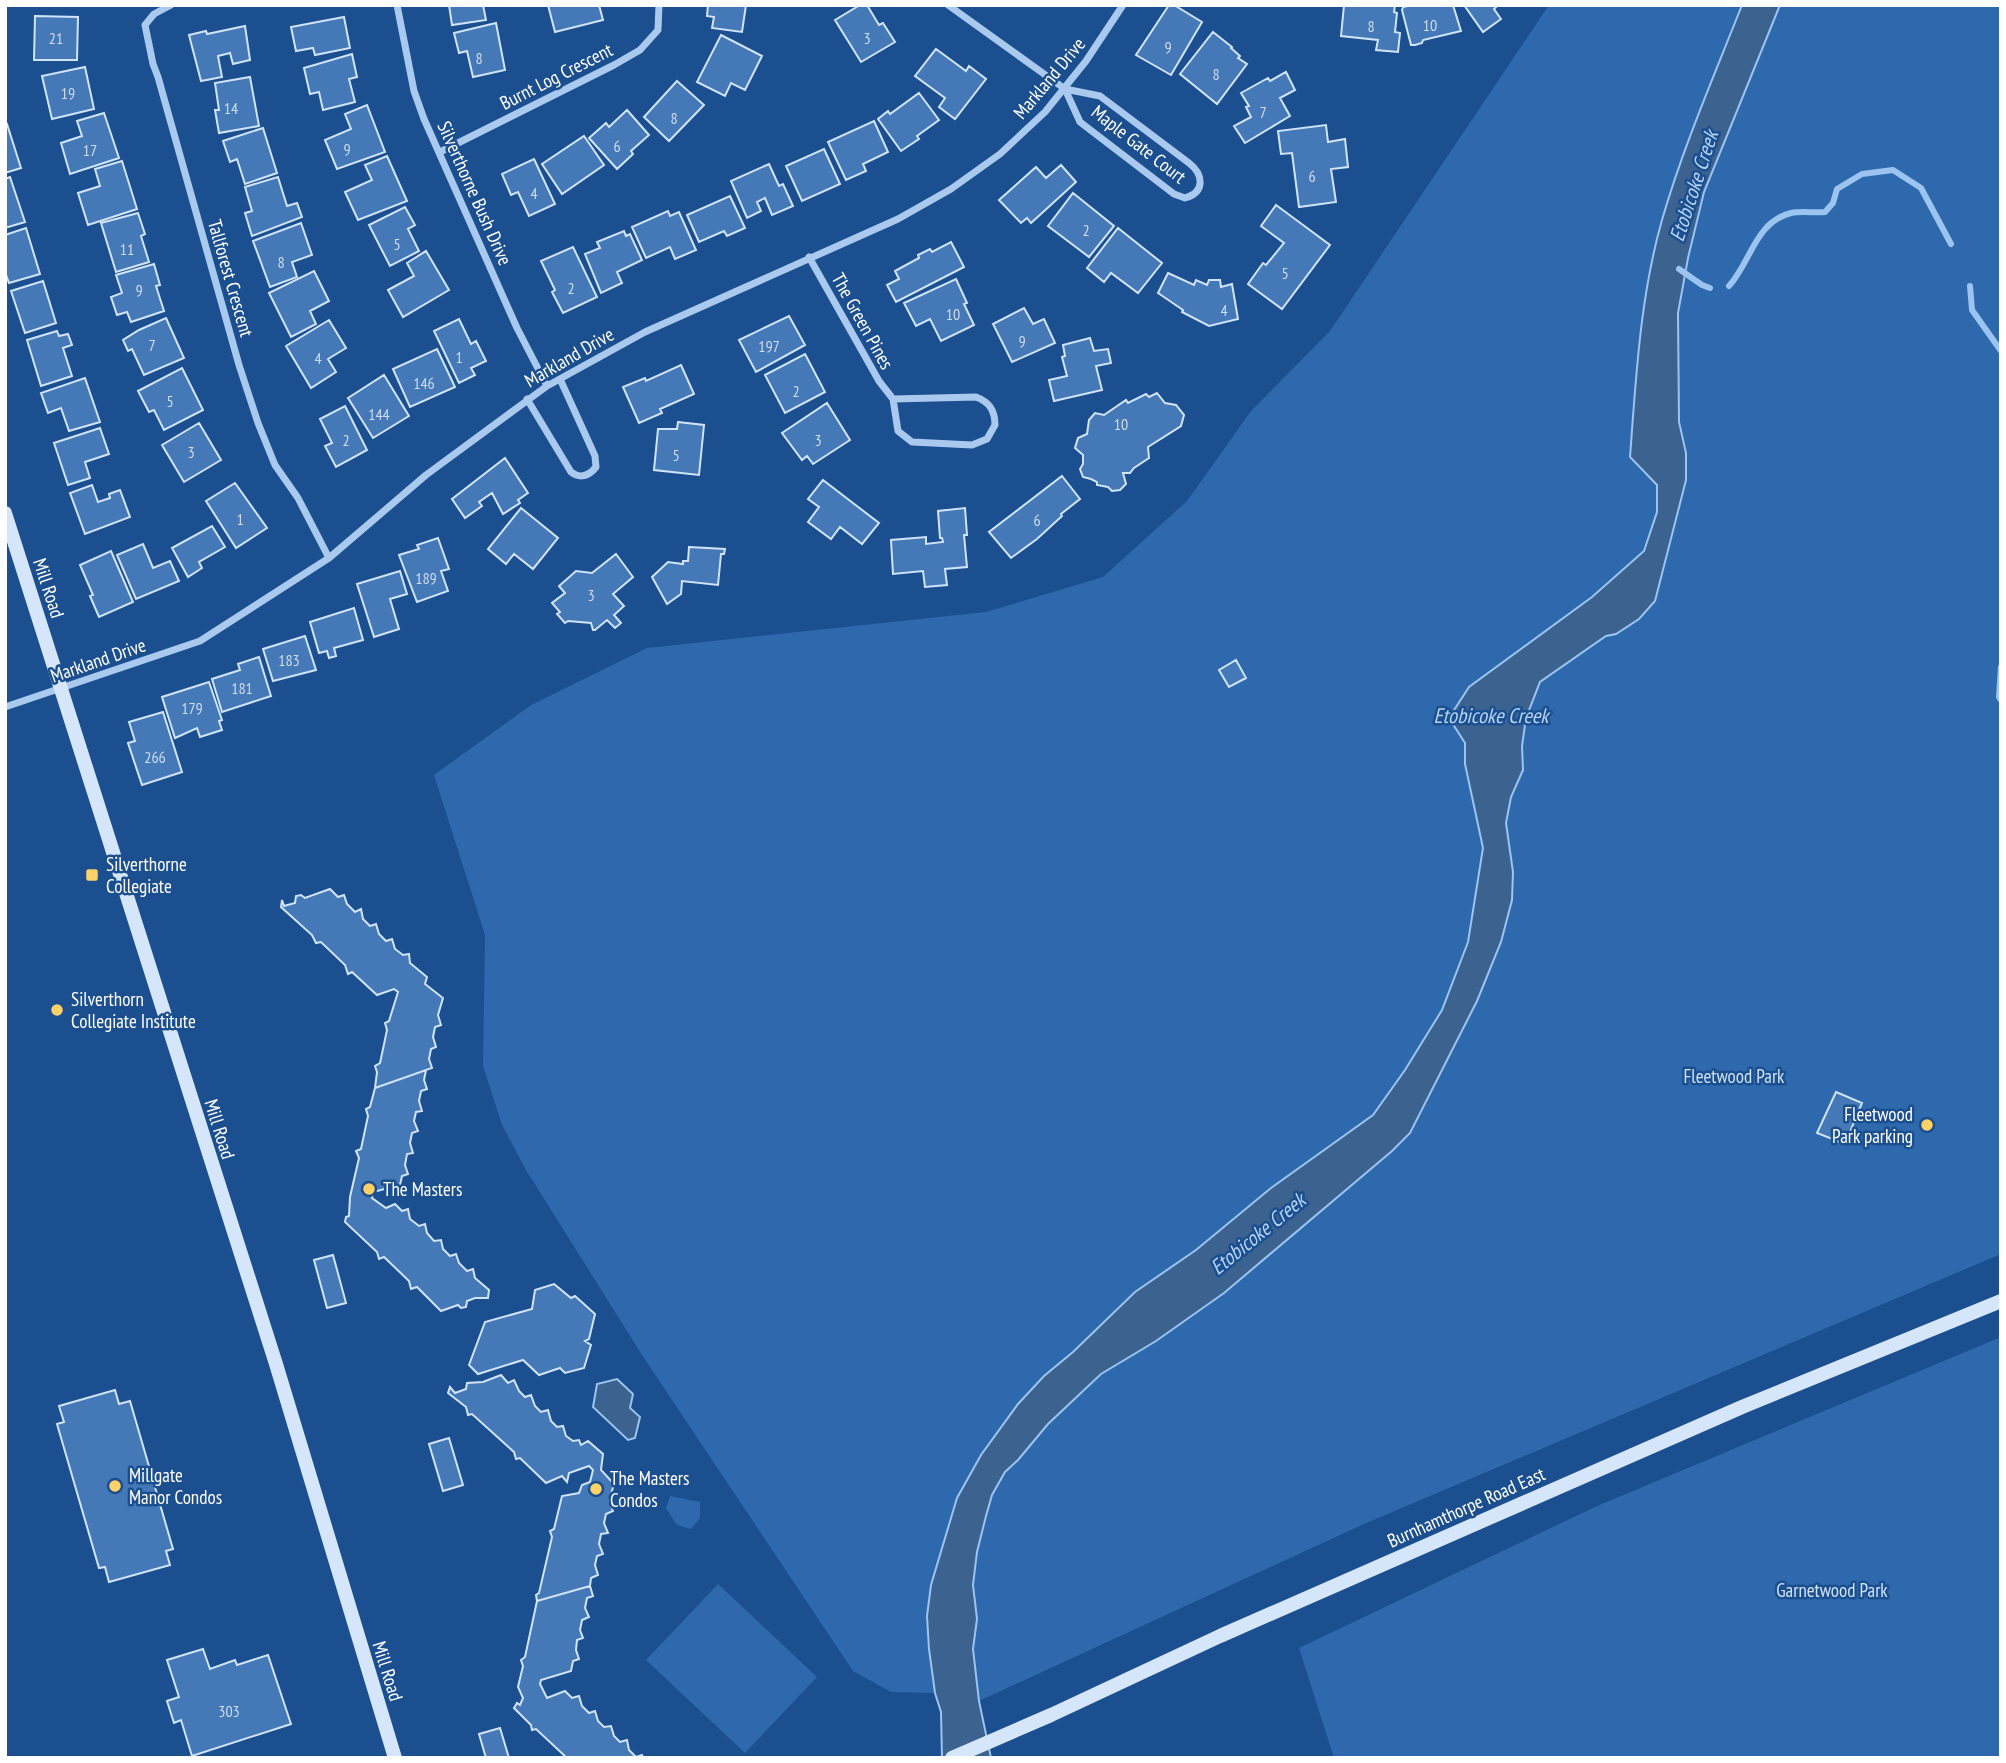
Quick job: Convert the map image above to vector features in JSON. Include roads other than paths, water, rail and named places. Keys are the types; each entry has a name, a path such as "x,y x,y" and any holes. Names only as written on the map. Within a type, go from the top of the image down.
{"street":[{"name":"Tallforest Crescent","path":"171,5 154,14 145,25 153,64 258,424 275,465 298,498 329,558"},
{"name":"Silverthorne Bush Drive","path":"397,5 414,90 517,328 547,386"},
{"name":"Burnt Log Crescent","path":"440,152 640,50 658,30 659,5"},
{"path":"948,5 1065,89"},
{"name":"Markland Drive","path":"5,707 200,641 329,558 425,475 547,386 645,332 898,219 951,189 1008,147 1045,112 1065,89 1123,5"},
{"name":"Maple Gate Court","path":"1065,89 1100,96 1189,163 1197,170 1200,178 1200,186 1196,192 1185,198 1174,194 1080,122 1065,89"},
{"name":"The Green Pines","path":"809,257 879,381 893,399 898,431 912,442 976,444 987,439 995,425 992,409 987,402 975,397 893,399"},
{"path":"527,399 567,468 578,476 590,473 596,464 595,456 560,379"},
{"name":"Mill Road","path":"5,513 276,1364 395,1758"},
{"name":"Burnhamthorpe Road East","path":"952,1758 1220,1636 1742,1406 2001,1301"}],"water":[{"name":"Etobicoke Creek","path":"1742,5 1780,5 1704,192 1688,258 1678,313 1679,422 1686,453 1686,480 1655,601 1639,619 1616,634 1606,636 1540,682 1526,718 1522,746 1523,770 1511,797 1506,823 1513,872 1512,900 1501,942 1477,1001 1410,1133 1392,1151 1224,1293 1156,1341 1101,1374 1048,1424 1005,1472 992,1495 986,1516 977,1552 973,1585 977,1619 973,1649 979,1701 991,1758 942,1758 941,1712 935,1693 927,1616 931,1585 957,1498 981,1455 1018,1404 1044,1376 1135,1292 1196,1250 1271,1188 1373,1115 1442,1010 1468,942 1483,848 1465,764 1465,743 1449,718 1469,687 1592,597 1644,551 1657,512 1657,485 1630,457 1640,338 1649,278 1662,220 1679,166"},
{"path":"617,1379 633,1394 630,1408 640,1417 635,1438 628,1440 593,1407 597,1384"}],"waterway":[{"path":"1729,286 1769,225 1791,213 1825,212 1833,203 1837,189 1862,174 1893,170 1921,188 1951,244"},
{"path":"1679,269 1710,288"},
{"path":"1970,286 1972,310 2001,351"},
{"path":"2001,667 2001,700"}],"place":[{"name":"Silverthorne Collegiate","path":"92,875"},
{"name":"Silverthorn Collegiate Institute","path":"57,1010"},
{"name":"Fleetwood Park parking","path":"1927,1125"},
{"name":"The Masters","path":"369,1189"},
{"name":"Millgate Manor Condos","path":"115,1486"},
{"name":"The Masters Condos","path":"596,1489"}],"park label":[{"name":"Fleetwood Park","path":"1734,1076"},
{"name":"Garnetwood Park","path":"1832,1590"}]}
